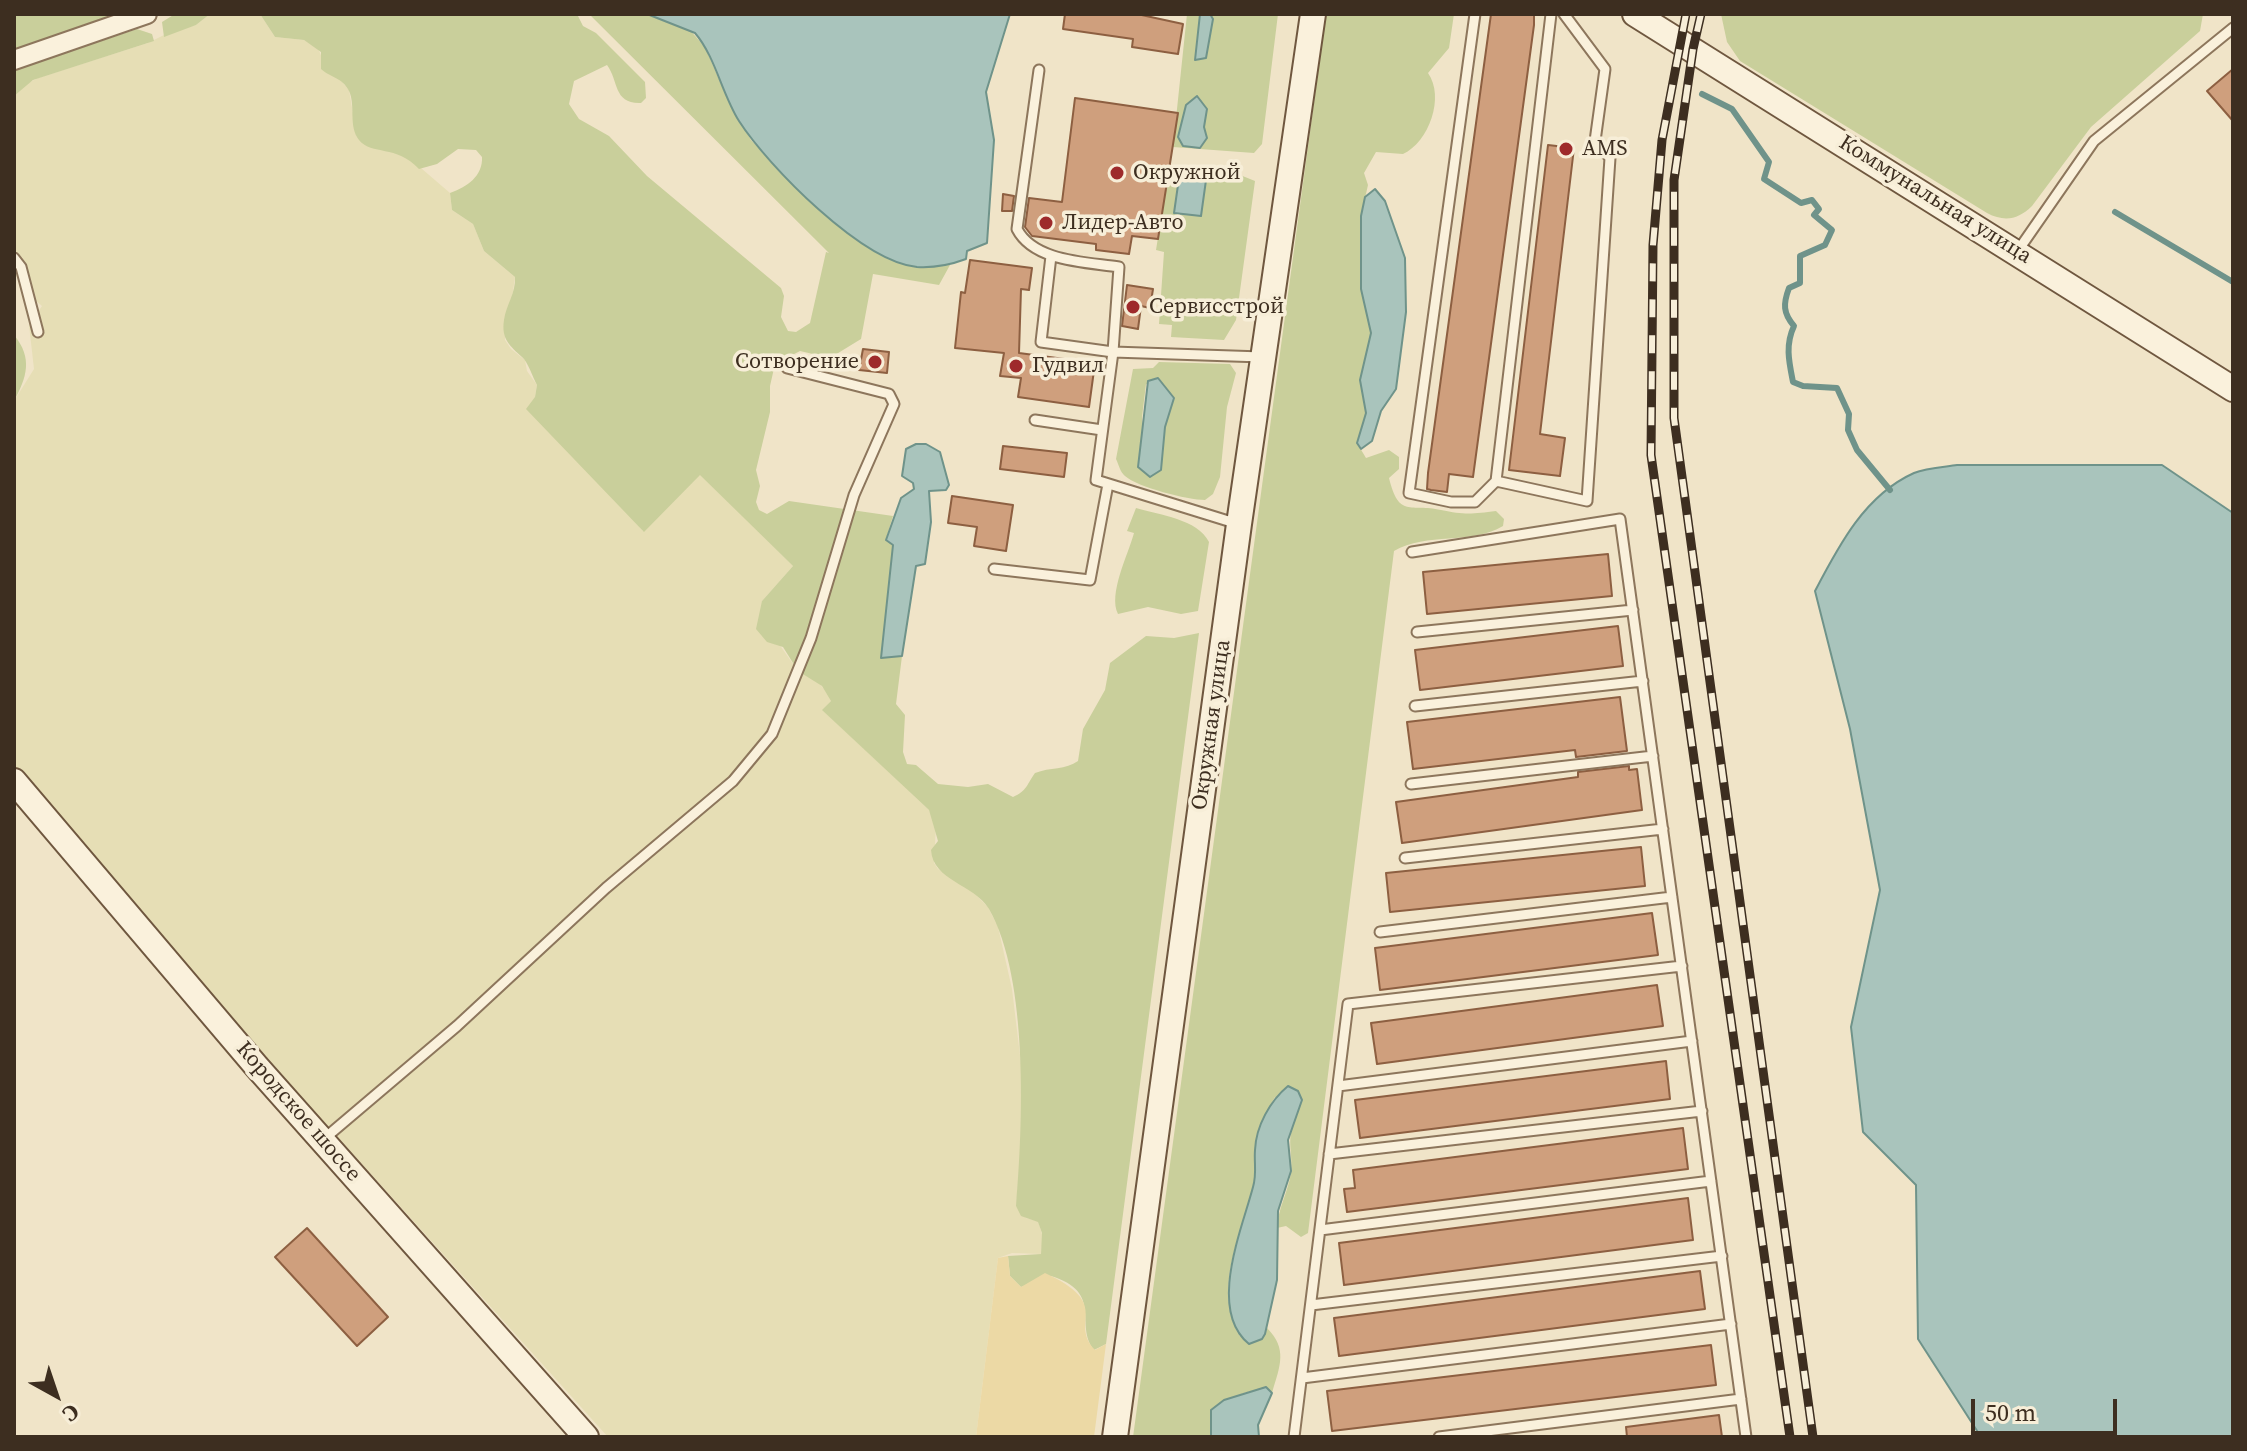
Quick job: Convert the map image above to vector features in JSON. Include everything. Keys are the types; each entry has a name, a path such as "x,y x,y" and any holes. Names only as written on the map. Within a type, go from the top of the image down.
{"main road":[{"name":"Окружная улица","path":"1115,1437 1262,357 1313,14"},
{"name":"Коммунальная улица","path":"1635,14 2233,389"},
{"name":"Кородское шоссе","path":"14,781 322,1140 586,1437"}],"street":[{"path":"14,60 147,14"}],"lane":[{"path":"1475,14 1409,493 1451,502 1475,502 1496,481 1551,14"},
{"path":"1496,481 1587,501 1610,158 1595,141 1605,69 1564,14"},
{"path":"2017,252 2094,141 2115,120 2233,28"},
{"path":"1039,70 1017,229 1021,236 1051,256 1119,267 1113,352 1096,480 1239,524"},
{"path":"1051,256 1041,342 1113,352 1262,357"},
{"path":"14,258 21,267 38,332"},
{"path":"322,1140 457,1026 606,888 733,781 772,734 811,638 854,495 894,404 889,394 787,368"},
{"path":"1035,420 1102,430"},
{"path":"994,569 1090,580 1108,484"},
{"path":"1412,552 1620,519 1746,1437"},
{"path":"1417,632 1633,610"},
{"path":"1415,706 1643,681"},
{"path":"1411,784 1653,756"},
{"path":"1405,858 1663,829"},
{"path":"1380,932 1672,897"},
{"path":"1294,1437 1348,1004 1682,966"},
{"path":"1338,1086 1692,1041"},
{"path":"1329,1154 1702,1111"},
{"path":"1320,1230 1711,1181"},
{"path":"1311,1305 1722,1256"},
{"path":"1302,1378 1731,1324"},
{"path":"1439,1437 1741,1399"}],"shaded area":[{"path":"210,14 260,14 275,37 304,40 318,48 322,58 349,90 357,137 407,156 450,193 452,210 473,224 484,251 515,277 511,306 505,317 505,340 525,360 527,371 537,385 535,397 643,531 700,474 793,566 762,601 779,644 798,671 818,682 830,696 831,701 823,710 929,810 936,826 934,863 938,869 968,887 988,907 998,927 1012,989 1022,1072 1023,1132 1016,1206 1026,1218 1038,1221 1043,1237 1041,1254 1012,1253 998,1258 976,1437 608,1437 279,1072 14,766 14,401 34,369 29,325 42,306 27,293 14,273 14,96 22,86 38,78 148,43 174,30 196,25"}],"green space":[{"path":"14,14 115,14 14,49"},
{"path":"175,14 210,14 196,25 164,37 162,22"},
{"path":"260,14 577,14 583,26 596,33 645,82 646,98 641,103 621,96 607,65 574,81 569,104 579,119 609,136 647,176 781,288 784,296 781,317 788,331 796,332 810,323 826,252 829,253 589,14 647,14 688,28 705,47 727,98 751,140 795,186 863,244 925,266 950,265 939,285 873,274 861,339 830,358 800,351 775,364 770,386 770,412 756,470 760,486 756,502 759,510 767,514 789,501 893,516 886,539 893,545 881,658 902,656 896,704 905,715 903,752 907,764 916,765 938,784 968,787 988,784 1013,797 1018,795 1035,773 1078,761 1083,729 1105,690 1110,663 1146,636 1174,638 1199,633 1106,1344 1094,1350 1086,1330 1083,1300 1067,1283 1051,1276 1021,1287 1010,1276 1008,1256 1041,1254 1042,1233 1038,1222 1021,1216 1016,1206 1020,1054 1011,974 1002,939 989,909 974,894 946,876 933,860 931,850 938,841 929,810 822,710 831,701 822,686 798,671 783,647 767,642 756,629 762,601 793,566 700,475 644,532 526,409 535,397 537,385 526,362 505,337 503,327 515,277 484,251 473,224 452,210 450,193 473,180 480,170 482,157 476,150 458,149 437,164 419,169 402,156 364,145 354,129 349,91 340,80 321,69 321,52 304,40 275,37"},
{"path":"1187,14 1200,14 1196,59 1213,19 1210,14 1278,14 1262,144 1254,153 1173,147"},
{"path":"1326,14 1454,14 1449,48 1428,73 1435,94 1432,118 1427,129 1420,140 1403,154 1376,152 1364,173 1368,185 1361,216 1360,275 1371,333 1360,380 1366,413 1357,443 1366,458 1389,450 1399,457 1399,469 1389,478 1397,499 1407,507 1462,513 1496,511 1504,519 1503,526 1490,532 1420,542 1394,551 1308,1233 1301,1237 1286,1226 1277,1228 1291,1173 1290,1136 1293,1123 1275,1097 1258,1135 1254,1181 1229,1280 1232,1318 1240,1336 1265,1334 1267,1328 1278,1343 1280,1358 1272,1393 1266,1388 1259,1389 1223,1402 1211,1410 1211,1437 1133,1437"},
{"path":"1721,14 2203,14 2200,31 2091,127 2032,206 2016,217 1999,218 1740,61 1727,42"},
{"path":"137,29 152,34 154,41 33,80 14,96 14,70"},
{"path":"1169,169 1235,173 1255,181 1236,320 1224,340 1171,337 1172,325 1159,324 1164,252 1156,250"},
{"path":"14,335 24,352 26,368 14,401"},
{"path":"1159,362 1230,364 1236,373 1227,407 1220,477 1213,494 1205,500 1175,495 1131,480 1123,474 1116,459 1133,369 1153,368","holes":["1146,384 1174,398 1165,427 1160,464 1138,467 1144,439 1142,417"]},
{"path":"1136,508 1187,523 1204,534 1209,542 1198,611 1181,614 1148,607 1118,614 1115,596 1134,533 1127,531"}],"sand":[{"path":"1008,1256 1010,1276 1021,1287 1045,1273 1078,1294 1086,1313 1088,1340 1095,1350 1106,1344 1094,1437 976,1437 998,1258"}],"water":[{"path":"647,14 1010,14 986,92 994,140 987,243 967,251 966,259 930,267 895,261 870,248 818,209 753,140 733,110 708,53 695,33"},
{"path":"1200,14 1210,14 1213,19 1206,58 1195,60"},
{"path":"1197,96 1207,109 1204,127 1207,138 1200,148 1183,146 1178,137 1186,105"},
{"path":"1180,171 1207,173 1201,216 1174,213"},
{"path":"1375,189 1385,201 1405,258 1406,312 1396,389 1381,411 1372,441 1361,449 1357,443 1366,413 1360,380 1371,333 1361,289 1361,216 1365,197"},
{"path":"1158,378 1174,398 1165,427 1161,470 1150,477 1138,467 1148,381"},
{"path":"916,444 926,444 940,452 949,485 946,490 929,491 931,522 925,564 916,566 902,656 881,658 893,545 886,540 901,498 914,489 913,483 902,476 906,449"},
{"path":"1957,465 2162,465 2233,513 2233,1437 1981,1437 1918,1339 1916,1185 1863,1132 1851,1027 1880,890 1850,729 1815,591 1844,539 1881,494 1914,473"},
{"path":"1288,1086 1298,1091 1302,1100 1288,1140 1291,1171 1278,1211 1277,1280 1265,1334 1262,1339 1249,1344 1237,1329 1230,1311 1231,1268 1254,1182 1258,1132 1270,1107"},
{"path":"1266,1387 1272,1393 1258,1425 1259,1437 1211,1437 1211,1410 1224,1400"}],"building":[{"path":"1065,14 1137,14 1183,24 1178,54 1132,47 1133,39 1063,29"},
{"path":"1491,14 1534,14 1534,25 1473,477 1449,474 1447,492 1427,489 1428,473"},
{"path":"2233,69 2233,121 2207,91"},
{"name":"Окружной","path":"1075,98 1178,113 1158,239 1132,236 1129,254 1096,250 1096,244 1032,236 1025,227 1029,198 1062,202"},
{"path":"1548,145 1574,148 1540,434 1565,438 1560,476 1509,470"},
{"path":"1003,194 1014,196 1012,211 1002,211"},
{"path":"970,260 1032,268 1029,290 1021,289 1019,353 1095,363 1089,407 1018,397 1021,378 1000,376 1004,353 955,348 961,292 965,293"},
{"name":"Сервисстрой","path":"1127,285 1153,289 1150,308 1141,306 1138,329 1122,326"},
{"path":"863,349 889,352 887,373 859,370"},
{"path":"1003,446 1067,453 1064,477 1000,469"},
{"path":"952,496 1013,505 1006,551 974,546 977,527 948,523"},
{"path":"1608,554 1612,596 1427,614 1423,572"},
{"path":"1618,626 1623,666 1420,690 1415,650"},
{"path":"1620,697 1627,751 1576,757 1575,750 1413,769 1407,722"},
{"path":"1629,766 1629,770 1637,769 1642,810 1402,843 1396,802 1578,777 1578,772"},
{"path":"1641,847 1645,886 1390,912 1386,873"},
{"path":"1652,913 1658,955 1380,990 1375,948"},
{"path":"1657,985 1663,1026 1377,1064 1371,1023"},
{"path":"1666,1061 1670,1099 1360,1138 1355,1100"},
{"path":"1683,1128 1688,1169 1347,1212 1344,1189 1355,1188 1353,1170"},
{"path":"1688,1198 1693,1240 1344,1285 1339,1243"},
{"path":"307,1228 388,1317 357,1346 275,1257"},
{"path":"1700,1271 1705,1309 1339,1356 1334,1318"},
{"path":"1711,1345 1716,1385 1332,1431 1327,1391"},
{"path":"1719,1415 1722,1437 1627,1437 1626,1427"}],"waterway":[{"path":"1702,94 1732,109 1769,162 1764,179 1801,203 1812,200 1819,209 1814,215 1832,230 1825,245 1800,256 1800,283 1789,288 1786,299 1786,312 1794,326 1789,347 1793,382 1803,386 1837,388 1849,414 1848,430 1857,450 1890,490"},
{"path":"2115,212 2233,282"}],"railway":[{"path":"1686,14 1662,140 1653,245 1651,455 1790,1437"},
{"path":"1701,14 1674,180 1674,418 1813,1437"}],"place":[{"name":"AMS","path":"1566,149"},
{"name":"Окружной","path":"1117,173"},
{"name":"Лидер-Авто","path":"1046,223"},
{"name":"Сервисстрой","path":"1133,307"},
{"name":"Сотворение","path":"875,362"},
{"name":"Гудвил","path":"1016,366"}]}
